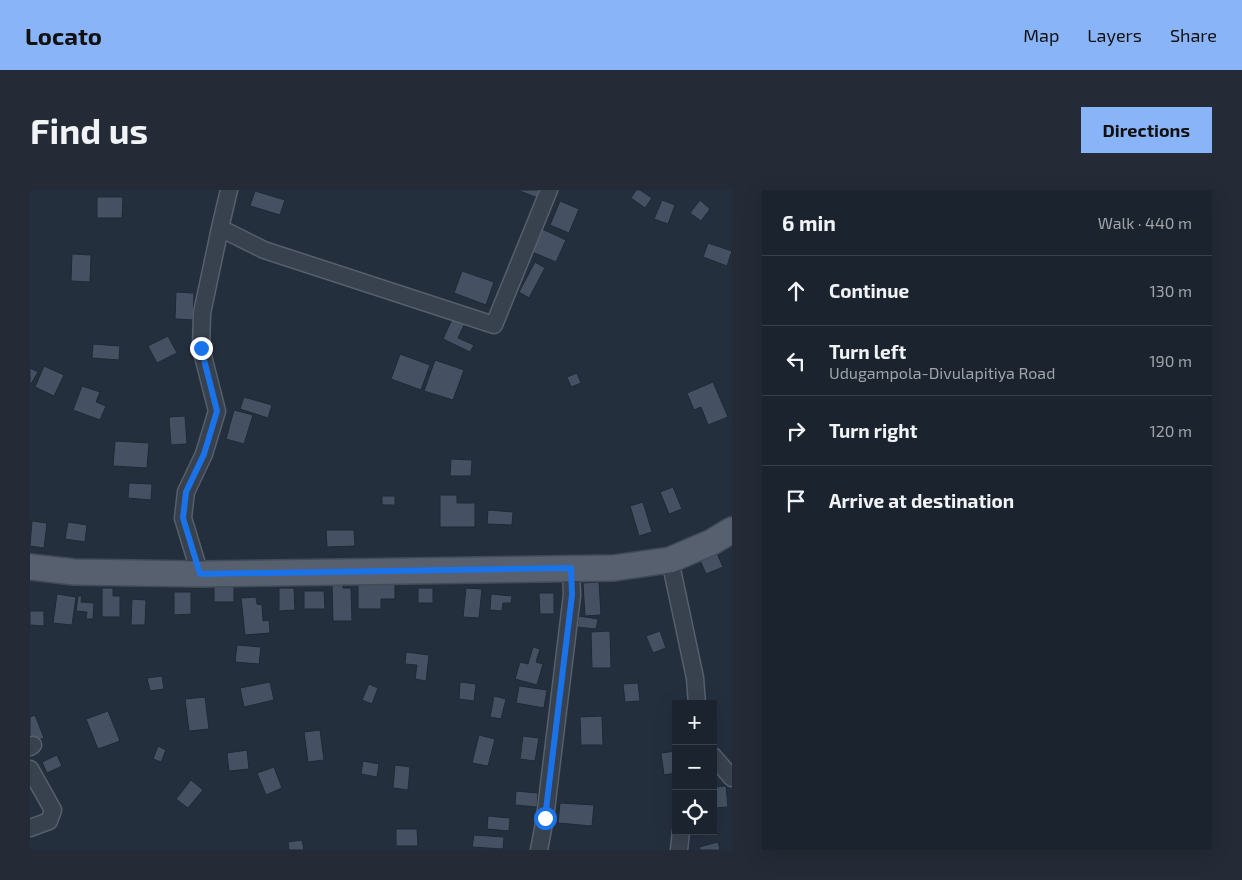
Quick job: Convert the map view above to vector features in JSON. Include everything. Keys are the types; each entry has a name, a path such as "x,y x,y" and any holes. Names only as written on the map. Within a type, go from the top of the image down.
{"main road":[{"path":"30,567 74,572 200,574 614,568 670,560 712,542 732,530"}],"street":[{"path":"200,574 183,518 186,492 204,454 217,411 201,348 202,313 229,190"},
{"path":"220,228 264,250 494,325 549,190"},
{"path":"670,560 695,678 697,700"},
{"path":"539,850 546,808 572,595 571,568"},
{"path":"717,761 732,778"},
{"path":"30,769 53,810 49,821 30,828"},
{"path":"680,835 680,850"}],"building":[{"path":"517,190 541,190 538,198"},
{"path":"636,190 640,190 652,198 645,208 631,198"},
{"path":"255,191 285,200 280,215 250,206"},
{"path":"97,197 123,197 122,218 97,218"},
{"path":"662,200 675,205 668,224 654,219"},
{"path":"700,200 710,209 701,221 690,213"},
{"path":"560,201 579,209 569,233 550,225"},
{"path":"542,229 566,240 556,262 532,252"},
{"path":"708,243 732,251 727,266 703,257"},
{"path":"72,254 91,255 90,282 71,281"},
{"path":"535,262 545,268 529,298 519,292"},
{"path":"462,271 494,282 486,305 454,293"},
{"path":"176,292 194,293 193,320 175,319"},
{"path":"454,315 466,321 458,338 474,345 470,352 443,339"},
{"path":"168,336 177,353 157,363 148,346"},
{"path":"93,344 120,346 119,360 92,358"},
{"path":"400,354 430,365 421,390 391,379"},
{"path":"435,360 464,370 453,400 424,391"},
{"path":"44,366 64,375 54,396 35,387"},
{"path":"30,368 38,372 31,384 30,383"},
{"path":"577,373 581,383 571,387 567,377"},
{"path":"713,382 728,417 708,425 701,407 694,410 687,393"},
{"path":"82,386 100,392 96,402 106,406 100,420 73,410"},
{"path":"244,397 272,405 268,418 240,409"},
{"path":"234,410 253,415 244,444 226,439"},
{"path":"185,416 187,444 171,445 169,417"},
{"path":"115,441 149,443 147,468 113,466"},
{"path":"451,459 472,460 471,476 450,476"},
{"path":"129,483 152,484 151,500 128,498"},
{"path":"673,487 682,509 669,514 660,492"},
{"path":"440,495 457,495 457,503 475,503 475,527 440,527"},
{"path":"382,496 395,496 395,505 382,505"},
{"path":"643,502 652,532 639,536 630,506"},
{"path":"488,510 513,512 512,525 487,524"},
{"path":"32,521 47,523 44,548 30,546"},
{"path":"68,522 87,525 85,542 65,539"},
{"path":"326,530 354,530 355,546 327,547"},
{"path":"716,551 723,567 706,574 699,558"},
{"path":"332,582 343,582 343,588 351,588 352,621 333,621"},
{"path":"358,582 395,582 395,599 381,599 381,609 358,609"},
{"path":"599,582 601,615 585,616 583,583"},
{"path":"214,586 234,586 234,602 214,602"},
{"path":"102,588 113,588 113,596 120,596 120,617 102,617"},
{"path":"279,588 294,588 295,610 279,611"},
{"path":"418,588 433,588 433,603 418,603"},
{"path":"466,588 482,589 479,618 463,617"},
{"path":"304,591 324,591 325,609 304,609"},
{"path":"174,592 191,592 191,614 174,615"},
{"path":"539,593 554,593 554,614 540,614"},
{"path":"57,594 76,597 72,625 53,623"},
{"path":"491,594 512,596 511,603 503,603 502,611 490,610"},
{"path":"78,596 82,596 81,602 94,603 93,619 86,619 87,612 76,611"},
{"path":"256,597 257,604 262,605 263,621 269,620 270,633 245,635 241,598"},
{"path":"132,599 146,600 145,625 131,625"},
{"path":"30,611 44,611 44,626 30,625"},
{"path":"579,616 598,619 596,629 577,627"},
{"path":"610,631 611,668 592,668 591,632"},
{"path":"660,631 666,648 653,653 646,636"},
{"path":"237,645 261,647 259,664 235,662"},
{"path":"533,647 540,649 536,662 543,664 537,685 515,679 520,662 528,664"},
{"path":"406,652 429,655 426,681 415,679 417,665 405,664"},
{"path":"162,676 164,689 150,691 147,678"},
{"path":"270,682 274,700 244,707 240,688"},
{"path":"460,682 476,684 474,701 459,699"},
{"path":"638,683 640,701 625,702 623,684"},
{"path":"369,684 378,688 372,704 362,700"},
{"path":"519,686 547,690 544,708 516,703"},
{"path":"494,696 506,699 501,719 490,717"},
{"path":"205,697 209,729 189,731 185,699"},
{"path":"108,711 120,741 98,749 86,719"},
{"path":"35,715 44,738 31,743 30,717"},
{"path":"602,716 603,745 581,745 580,717"},
{"path":"320,730 324,760 308,762 304,732"},
{"path":"479,735 495,739 488,766 472,763"},
{"path":"523,736 539,738 535,761 520,759"},
{"path":"158,746 166,750 161,762 153,759"},
{"path":"247,750 249,769 229,771 227,753"},
{"path":"672,752 672,774 664,775 661,753"},
{"path":"57,755 62,766 47,773 42,762"},
{"path":"363,761 379,764 377,777 361,774"},
{"path":"395,765 410,767 408,790 393,788"},
{"path":"274,767 282,788 266,795 257,773"},
{"path":"191,780 203,790 188,808 176,799"},
{"path":"726,786 728,807 717,808 717,787"},
{"path":"516,791 538,793 537,807 515,805"},
{"path":"560,803 594,805 592,826 558,823"},
{"path":"488,816 510,818 509,831 487,829"},
{"path":"396,829 417,829 418,846 396,846"},
{"path":"474,835 504,837 503,849 472,847"},
{"path":"302,840 304,850 289,850 288,842"},
{"path":"718,842 720,850 700,850 699,847"}],"route":[{"path":"201,348 217,411 204,454 186,492 183,518 200,574 571,568 572,595 545,818"}]}
